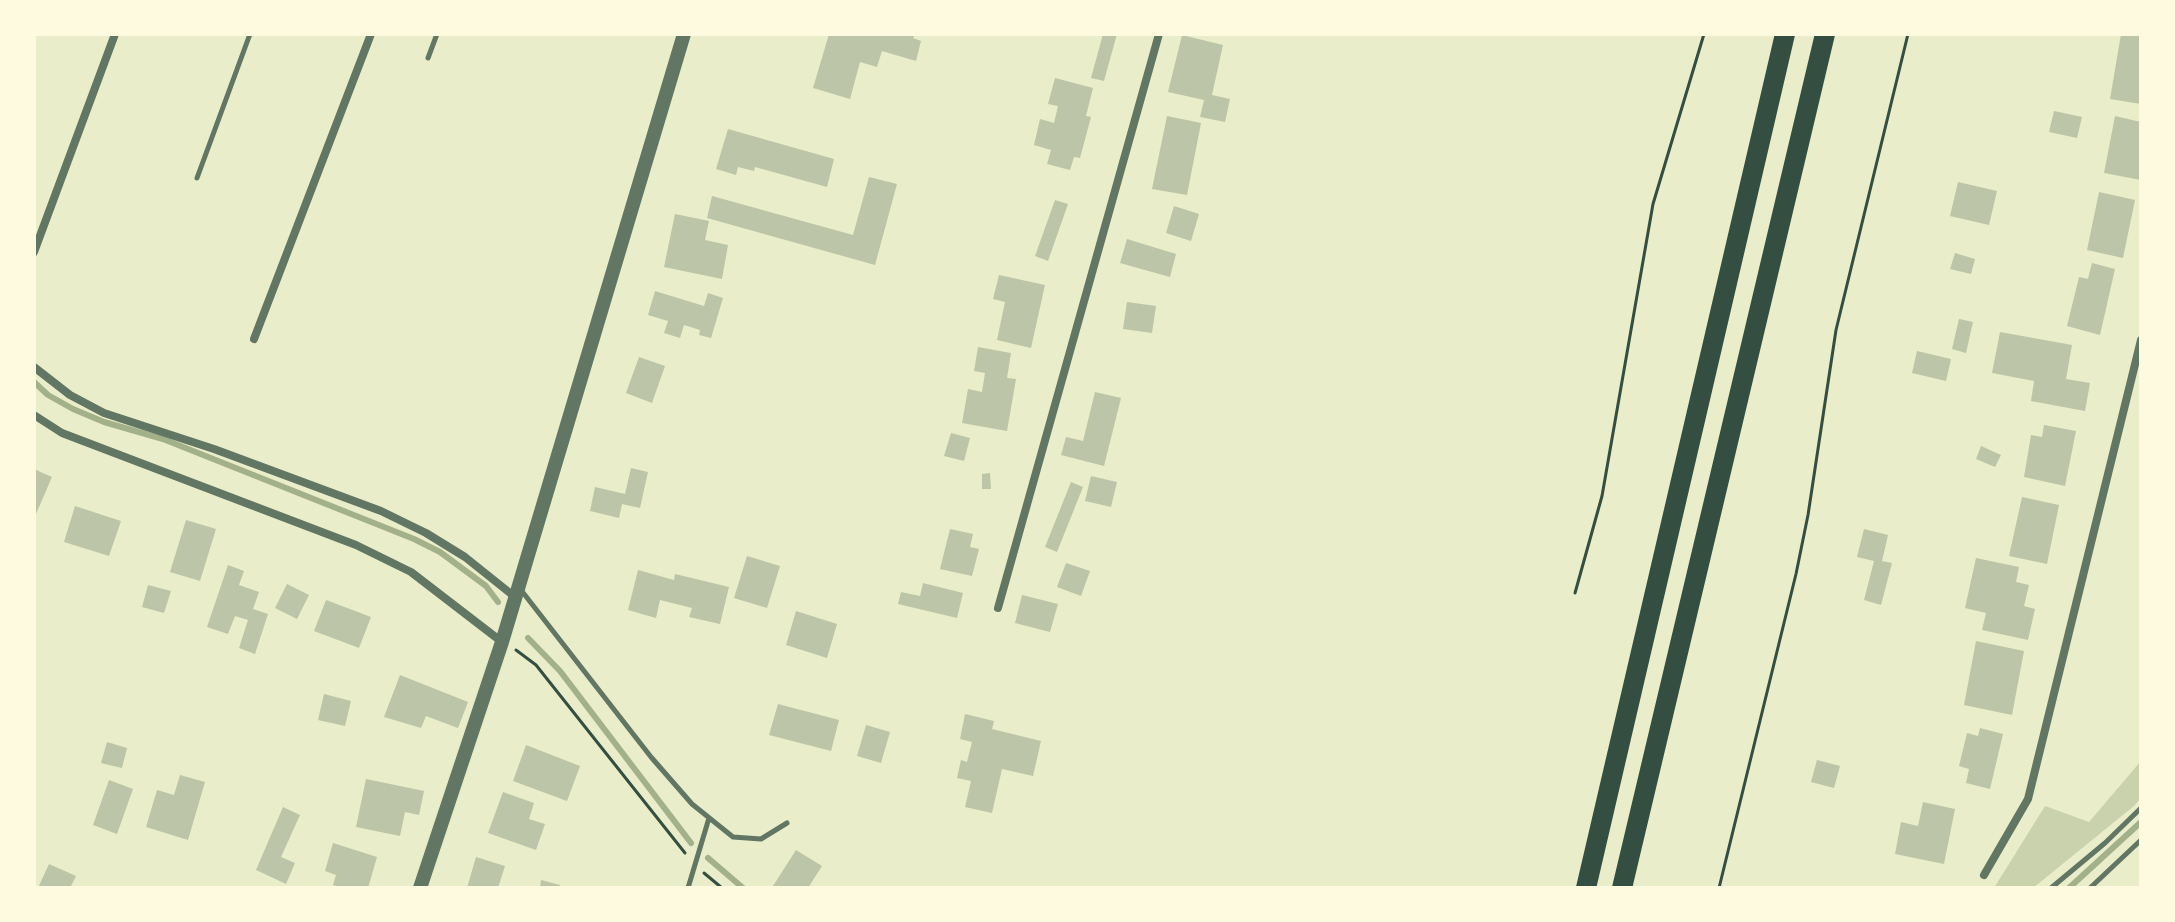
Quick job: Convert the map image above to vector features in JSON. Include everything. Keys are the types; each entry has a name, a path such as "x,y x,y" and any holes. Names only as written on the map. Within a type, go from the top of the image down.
{"highway":[{"path":"1586,888 1785,34"},
{"path":"1622,888 1825,34"}],"street":[{"path":"34,252 115,34"},
{"path":"254,339 371,34"},
{"path":"420,888 502,642 684,34"},
{"path":"998,608 1159,34"},
{"path":"1984,875 2028,799 2141,340"},
{"path":"34,367 70,395 104,413 214,449 381,511 426,533 516,592"},
{"path":"34,415 62,433 370,552 411,572 502,642"}],"lane":[{"path":"197,178 250,34"},
{"path":"428,58 437,34"},
{"path":"516,592 692,804 733,837 761,839 787,823"},
{"path":"2051,888 2141,808"},
{"path":"688,888 709,818"},
{"path":"2090,888 2141,840"}],"path":[{"path":"1575,593 1602,496 1653,204 1704,34"},
{"path":"1719,888 1796,574 1836,330 1908,34"},
{"path":"502,642 536,665 695,865 722,888"}],"green space":[{"path":"2141,761 2141,798 2134,806 2033,888 1994,888 2045,806 2089,822"}],"building":[{"path":"829,34 915,34 913,38 921,41 916,61 882,51 877,67 860,62 850,99 813,88"},
{"path":"1103,34 1117,34 1104,81 1091,78"},
{"path":"2121,34 2141,35 2141,104 2110,99"},
{"path":"1182,35 1223,45 1212,95 1230,99 1225,122 1200,117 1204,100 1168,92"},
{"path":"1055,78 1093,88 1086,116 1091,117 1080,158 1074,157 1070,170 1047,164 1051,150 1034,145 1040,119 1054,123 1058,106 1048,104"},
{"path":"2054,111 2082,117 2077,138 2049,132"},
{"path":"1167,116 1201,123 1187,195 1152,189"},
{"path":"2115,116 2141,122 2141,180 2104,173"},
{"path":"728,129 834,159 827,187 755,167 754,171 738,167 736,175 716,169"},
{"path":"869,177 897,184 875,265 707,218 712,196 853,235"},
{"path":"1958,182 1997,191 1989,225 1950,216"},
{"path":"2099,192 2135,200 2123,258 2087,250"},
{"path":"1055,200 1068,204 1048,261 1035,256"},
{"path":"1174,206 1199,214 1191,241 1166,233"},
{"path":"675,214 709,221 705,240 728,245 722,279 664,267"},
{"path":"1127,239 1176,254 1170,277 1120,263"},
{"path":"1955,253 1975,259 1971,274 1950,269"},
{"path":"2092,263 2115,269 2100,335 2067,326 2079,277 2088,279"},
{"path":"999,275 1045,285 1031,348 997,340 1005,302 993,299"},
{"path":"655,291 704,306 708,293 723,298 711,338 699,335 700,330 684,325 680,338 664,333 668,321 648,315"},
{"path":"1127,302 1156,306 1152,333 1123,329"},
{"path":"1959,319 1973,322 1966,353 1952,349"},
{"path":"2000,332 2072,345 2066,379 2090,383 2085,411 2031,401 2034,381 1992,373"},
{"path":"978,347 1011,353 1007,378 1016,379 1007,431 962,423 968,389 982,392 985,373 974,371"},
{"path":"1917,351 1951,359 1946,381 1912,373"},
{"path":"639,357 665,366 652,403 626,393"},
{"path":"1095,392 1121,398 1104,466 1061,455 1066,437 1083,441"},
{"path":"2044,425 2076,431 2065,486 2024,477 2031,435 2042,437"},
{"path":"951,433 970,438 964,461 944,456"},
{"path":"1981,446 2001,455 1995,467 1976,459"},
{"path":"631,468 648,472 640,508 622,504 619,518 590,511 595,487 625,494"},
{"path":"34,469 52,477 36,514 34,513"},
{"path":"990,473 991,489 982,489 982,474"},
{"path":"1091,476 1117,482 1111,507 1085,501"},
{"path":"1071,482 1083,487 1057,552 1045,547"},
{"path":"2022,497 2059,505 2047,564 2009,556"},
{"path":"75,506 121,521 109,556 64,542"},
{"path":"186,520 216,529 200,581 170,572"},
{"path":"950,529 973,534 970,547 979,549 972,576 940,569"},
{"path":"1864,529 1888,535 1882,561 1892,563 1881,605 1864,600 1874,561 1857,557"},
{"path":"747,556 780,566 767,608 734,598"},
{"path":"1976,558 2019,567 2016,582 2029,585 2024,606 2035,609 2028,640 1982,630 1986,613 1965,608"},
{"path":"1066,563 1090,571 1081,596 1057,587"},
{"path":"228,565 244,571 239,585 259,592 253,609 268,614 255,654 239,648 248,620 235,616 228,634 207,627"},
{"path":"638,570 674,580 675,574 729,587 720,624 689,617 692,608 660,600 656,618 628,610"},
{"path":"923,583 963,593 957,618 898,604 901,592 920,596"},
{"path":"287,584 309,595 297,619 275,608"},
{"path":"148,585 171,591 164,613 142,607"},
{"path":"1022,595 1058,604 1050,632 1015,623"},
{"path":"326,600 371,617 359,648 314,631"},
{"path":"796,611 837,624 827,658 786,645"},
{"path":"1976,641 2024,651 2012,715 1964,705"},
{"path":"400,675 468,702 458,728 426,716 421,728 384,717"},
{"path":"324,694 351,701 345,726 318,720"},
{"path":"778,704 839,720 831,751 769,735"},
{"path":"965,714 994,721 992,729 1041,741 1033,776 1002,769 992,813 965,807 971,781 957,778 961,760 967,762 972,742 960,739"},
{"path":"866,725 890,732 881,763 857,756"},
{"path":"1980,728 2003,734 1990,789 1966,783 1969,769 1959,766 1967,733 1978,736"},
{"path":"107,742 127,748 122,768 101,763"},
{"path":"526,745 580,766 567,801 513,781"},
{"path":"1817,760 1840,766 1834,788 1811,782"},
{"path":"180,775 205,782 188,840 146,827 157,790 174,795"},
{"path":"366,779 424,791 419,815 405,812 400,836 356,827"},
{"path":"109,780 133,789 117,834 93,825"},
{"path":"503,792 534,803 529,819 545,824 536,850 488,833"},
{"path":"1923,802 1955,809 1944,864 1895,854 1901,822 1918,826"},
{"path":"283,807 300,815 281,857 295,863 286,884 256,870"},
{"path":"333,843 377,857 368,888 333,885 336,875 325,871"},
{"path":"796,850 822,866 808,888 776,888 773,886"},
{"path":"476,857 505,866 498,888 467,888"},
{"path":"49,864 76,876 70,888 38,888"},
{"path":"541,880 560,885 559,888 540,888"}],"waterway":[{"path":"34,382 48,395 104,422 163,439 414,539 440,552 486,586 498,602"},
{"path":"528,638 560,671 691,843"},
{"path":"2069,888 2141,822"},
{"path":"708,858 743,888"}]}
